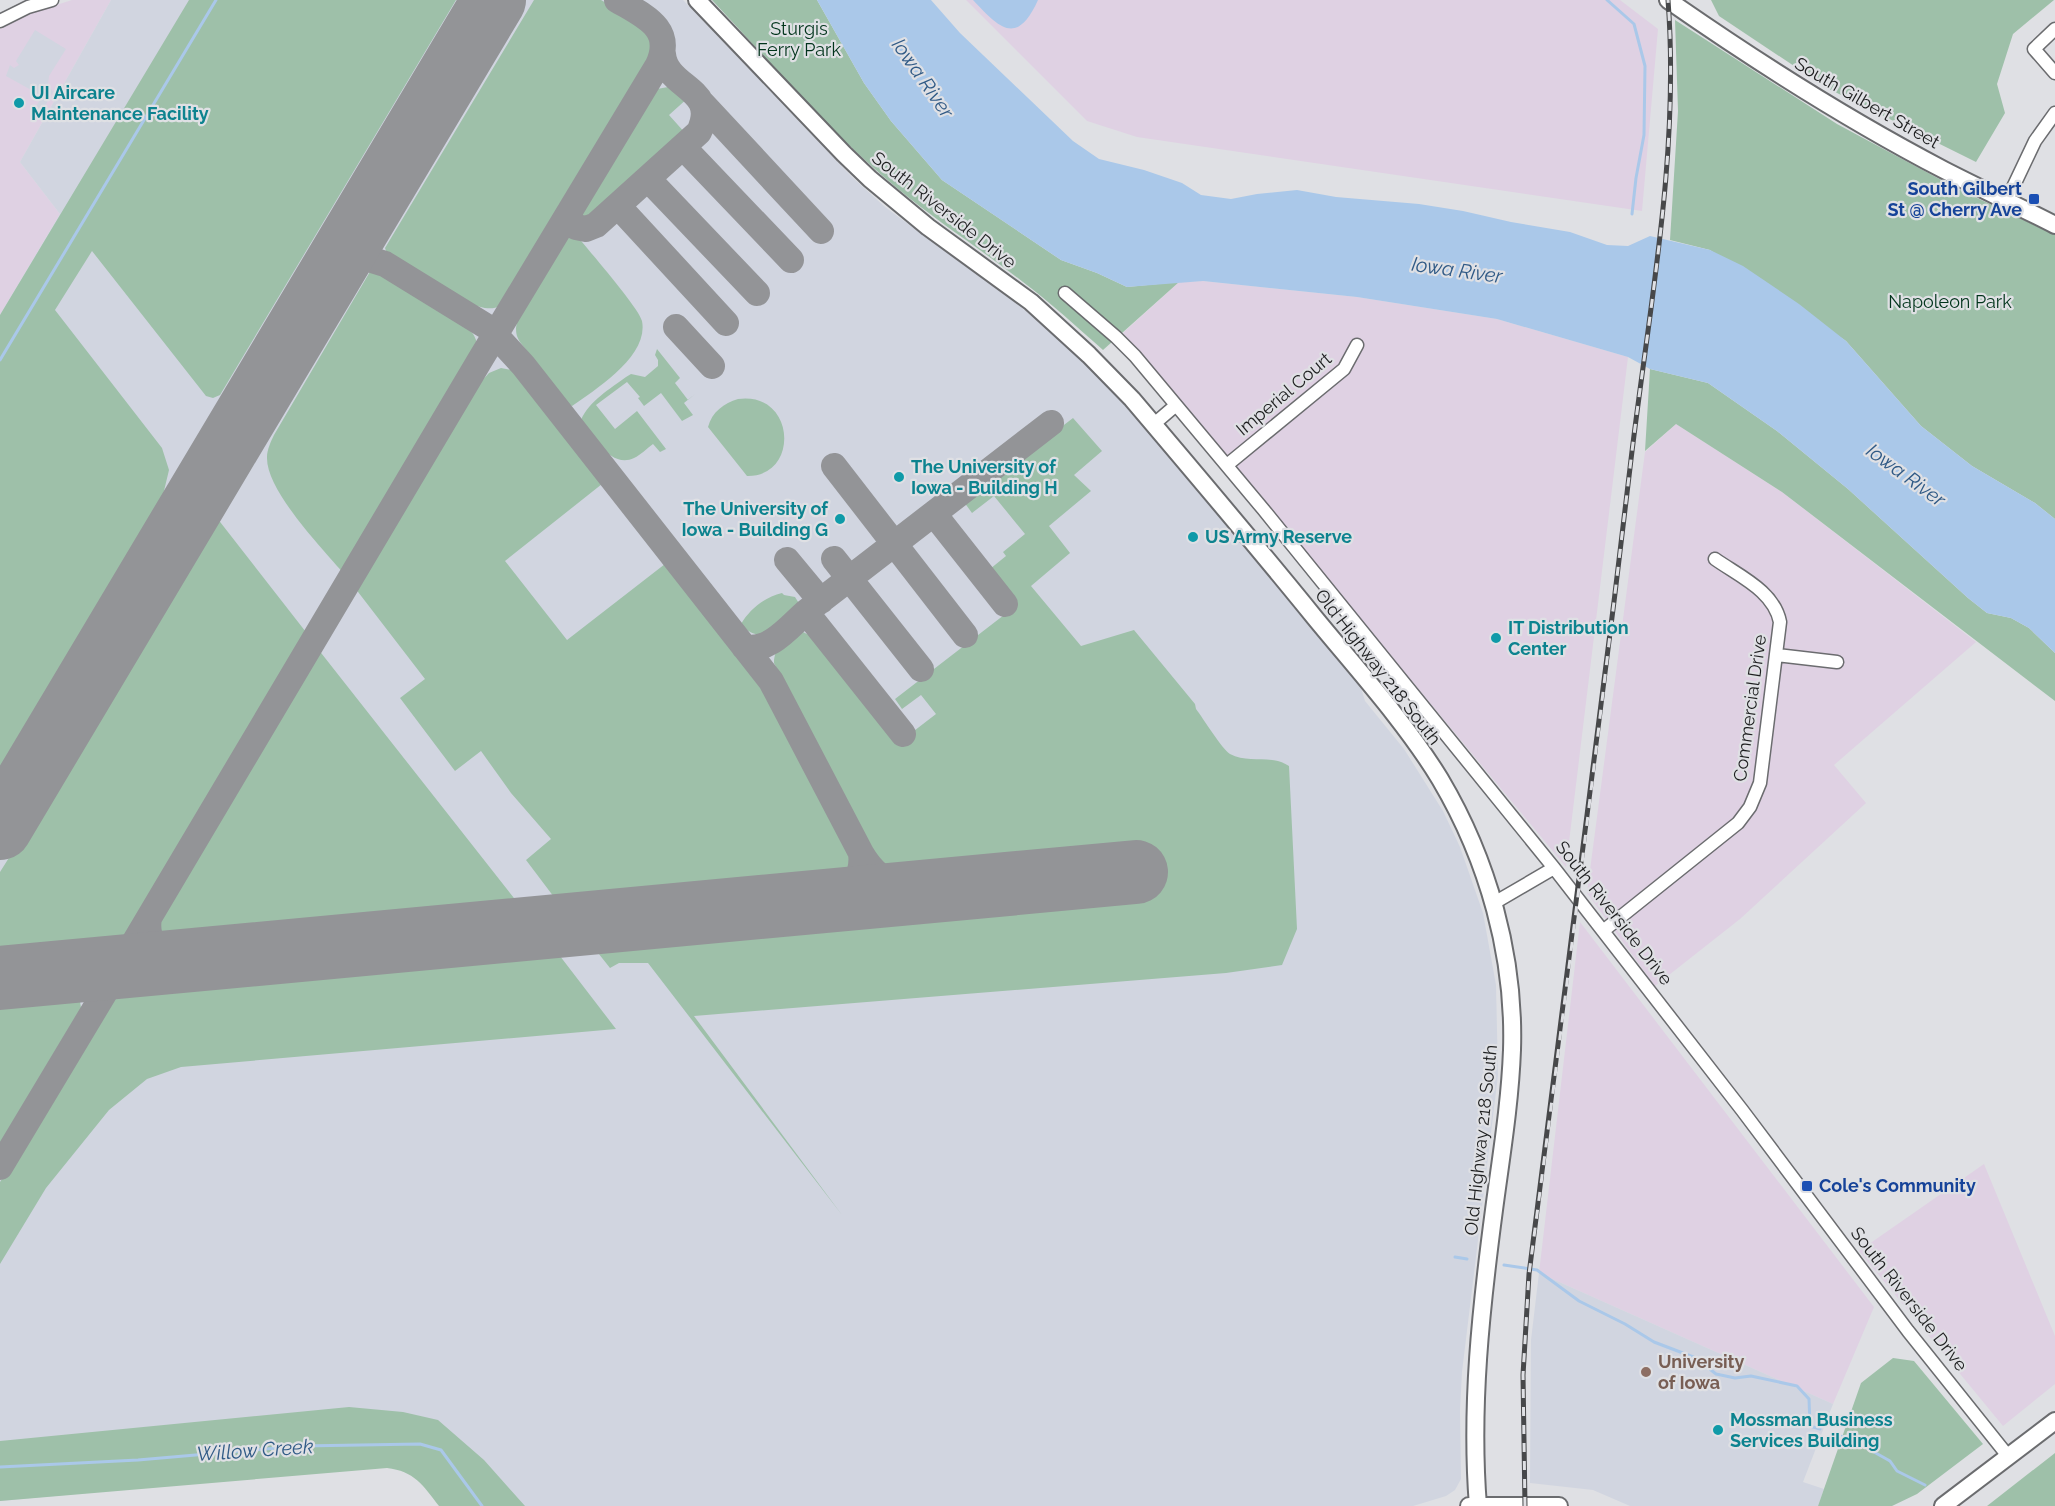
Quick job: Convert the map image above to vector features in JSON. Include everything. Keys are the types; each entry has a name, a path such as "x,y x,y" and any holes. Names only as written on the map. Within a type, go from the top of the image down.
{"main road":[{"name":"South Riverside Drive","path":"696,0 870,179 928,227 1031,302 1089,355 1154,424"},
{"name":"South Gilbert Street","path":"1668,0 1732,45 1847,117 1944,170 2055,225"},
{"name":"Old Highway 218 South","path":"1154,424 1317,621 1439,777 1467,831 1494,903 1510,988 1512,1049 1478,1361 1474,1438 1475,1506"},
{"path":"1943,1506 2055,1420"},
{"path":"1475,1506 1558,1506"}],"street":[{"path":"0,21 28,7 52,0"},
{"path":"2055,29 2034,49 2055,73"},
{"path":"2007,200 2035,141 2055,113"},
{"name":"South Riverside Drive","path":"1065,293 1135,356 1174,406 1227,465 1554,868 1908,1331 2008,1456"},
{"name":"Imperial Court","path":"1227,465 1344,369 1356,345"},
{"path":"1154,424 1174,406"},
{"name":"Commercial Drive","path":"1603,931 1738,824 1750,807 1761,778 1780,622 1769,597 1715,558"},
{"path":"1777,655 1837,662"},
{"path":"1494,903 1554,868"}],"shaded area":[{"name":"UI Aircare Maintenance Facility","path":"72,0 111,0 20,162 60,214 0,315 0,29 25,15"},
{"path":"111,0 683,0 852,177 885,207 1021,307 1110,388 1361,688 1365,701 1404,749 1443,811 1460,847 1483,913 1496,985 1498,1075 1462,1372 1461,1479 1455,1490 1446,1496 1413,1506 446,1506 412,1463 0,1501 0,315 60,214 20,162"},
{"path":"966,0 1620,0 1658,29 1642,211 1137,137 1087,121"},
{"path":"35,30 66,49 49,76 48,84 53,92 40,114 34,110 42,96 6,76 10,65 14,68 19,65 16,61"},
{"path":"1203,281 1357,297 1497,319 1628,357 1566,867 1123,333 1179,282"},
{"path":"1676,424 1782,492 1976,642 1834,765 1866,803 1740,919 1655,986 1587,893 1645,452"},
{"path":"1580,922 1874,1307 1833,1404 1539,1273"},
{"path":"1984,1164 2055,1336 2055,1384 2003,1426 1859,1251"},
{"name":"University of Iowa","path":"1539,1273 1833,1404 1803,1482 1824,1489 1818,1506 1630,1506 1593,1490 1530,1483 1531,1340"}],"green space":[{"path":"189,0 456,0 220,395 213,398 206,396 92,251 55,310 162,448 169,470 163,495 0,779 0,315"},
{"path":"534,0 601,0 620,11 650,35 652,53 641,75 642,78 512,292 499,306 490,308 476,306 426,281 388,257 385,248"},
{"name":"Sturgis Ferry Park","path":"712,0 817,0 864,83 891,121 942,180 1061,260 1127,287 1179,282 1103,350 1033,290 913,201 873,167 802,98"},
{"path":"1711,0 2054,0 2013,34 1997,84 2005,113 1976,162 1827,88 1719,16"},
{"name":"Napoleon Park","path":"1675,20 1837,124 1958,189 2055,235 2055,519 2035,503 1972,466 1921,426 1846,341 1710,250 1670,240 1678,111"},
{"path":"668,87 679,90 689,97 669,115 686,134 594,217 588,220 582,219 579,216 581,209 649,95 657,89"},
{"path":"568,236 578,237 623,292 642,321 642,334 629,359 607,381 572,406 520,342 516,330 528,296 562,241"},
{"path":"378,269 462,322 472,332 476,340 476,349 345,575 285,502 269,471 267,454 274,435 371,270"},
{"path":"657,349 680,378 675,383 688,400 684,403 693,415 682,421 661,393 644,406 638,398 640,397 627,382 596,405 615,429 637,411 666,449 660,452 653,444 634,458 618,459 603,449 581,420 595,401 626,377 631,374 645,377 658,366 655,355"},
{"path":"501,368 511,370 520,379 602,484 505,561 567,640 665,564 767,696 848,852 849,870 838,883 563,909 526,860 551,839 511,793 481,751 455,771 400,698 425,679 355,588 469,395 489,373"},
{"path":"1650,369 1708,383 1777,431 1848,489 1987,613 2011,618 2029,628 2055,653 2055,701 1782,492 1676,424 1645,451"},
{"path":"738,399 757,400 771,408 780,420 784,435 783,450 776,463 764,473 747,476 708,427 712,417 719,409"},
{"path":"1073,418 1102,451 1074,475 1091,491 1049,526 1070,553 1031,586 1081,646 1134,630 1195,704 1196,709 1230,754 1237,757 1275,760 1289,766 1297,929 1282,965 1226,973 694,1016 842,1215 648,963 619,963 610,968 587,939 1153,885 1151,852 903,876 892,870 880,860 869,845 774,663 778,648 797,629 811,636 897,744 936,714 921,695 902,709 895,699 1017,605 990,569 1006,556 1003,552 1025,534 994,496 972,513 964,502"},
{"path":"217,518 309,636 122,945 112,946 112,951 0,961 0,872 114,691"},
{"path":"782,593 795,597 800,605 798,610 778,628 764,634 756,634 741,624 758,604"},
{"path":"318,649 525,912 177,945 171,944 171,941 164,941 158,927 169,899"},
{"path":"550,943 616,1029 181,1067 147,1079 109,1110 46,1188 0,1264 0,1182 117,989 126,988 126,984 132,982"},
{"path":"67,990 68,993 75,993 81,1008 70,1035 0,1152 0,994"},
{"path":"1893,1358 1914,1361 1983,1444 1917,1494 1892,1506 1818,1506 1861,1383"},
{"path":"349,1407 403,1412 438,1420 484,1460 525,1506 439,1506 417,1480 404,1472 387,1468 0,1501 0,1441"},
{"path":"2055,1453 2055,1506 1987,1506"}],"water":[{"name":"Iowa River","path":"817,0 931,0 960,33 1073,141 1099,159 1144,170 1182,183 1201,195 1231,199 1297,190 1336,197 1419,204 1570,232 1607,245 1628,246 1650,236 1710,250 1743,266 1799,304 1846,341 1921,426 1972,466 2035,503 2055,519 2055,653 2029,628 2011,618 1987,613 1848,489 1777,431 1708,383 1650,369 1628,357 1497,319 1357,297 1203,281 1127,287 1061,260 942,180 891,121 864,83"},
{"path":"973,0 1038,0 1023,23 1015,28 1008,28 992,19"}],"waterway":[{"path":"0,360 216,0"},
{"path":"1607,0 1634,24 1645,66 1644,135 1632,214"},
{"path":"1455,1257 1467,1259"},
{"path":"1504,1265 1537,1270 1579,1301 1625,1324 1654,1342 1696,1358 1716,1374 1735,1378 1751,1376 1797,1386 1809,1399 1810,1426 1820,1429"},
{"path":"1840,1436 1890,1461 1897,1471 1925,1485"},
{"name":"Willow Creek","path":"0,1467 138,1460 301,1446 420,1444 441,1450 482,1506"}],"taxiway":[{"path":"19,975 106,966 119,962 128,953 658,65 663,41 660,32 646,18 617,0"},
{"path":"570,211 570,219 576,227 586,229 596,225 699,132 704,117 703,106 698,97 666,66 663,54"},
{"path":"702,103 821,231"},
{"path":"683,147 791,260"},
{"path":"648,179 757,293"},
{"path":"618,206 726,323"},
{"path":"327,281 341,265 369,259 385,264 489,328 523,365 771,681 861,853 879,875 900,886 923,889 1012,882"},
{"path":"676,327 712,366"},
{"path":"744,647 753,648 770,643 806,612 1051,423"},
{"path":"834,466 965,635"},
{"path":"934,514 1005,604"},
{"path":"834,559 921,669"},
{"path":"787,560 821,601"},
{"path":"806,612 903,734"},
{"path":"740,907 837,897 850,888 858,876 861,853"},
{"path":"149,918 149,934 155,947 160,952 174,958 270,951"},
{"path":"0,1167 114,977 129,968 221,959"}],"runway":[{"path":"0,828 494,0"},
{"path":"0,978 1136,872"}],"railway":[{"path":"1525,1506 1523,1375 1529,1274 1660,235 1670,118 1671,59 1668,0"}],"place":[{"name":"UI Aircare Maintenance Facility","path":"19,103"},
{"name":"South Gilbert St @ Cherry Ave","path":"2034,199"},
{"name":"The University of Iowa - Building H","path":"899,477"},
{"name":"The University of Iowa - Building G","path":"840,519"},
{"name":"US Army Reserve","path":"1193,537"},
{"name":"IT Distribution Center","path":"1496,638"},
{"name":"Cole's Community","path":"1807,1186"},
{"name":"University of Iowa","path":"1646,1372"},
{"name":"Mossman Business Services Building","path":"1718,1430"}]}
